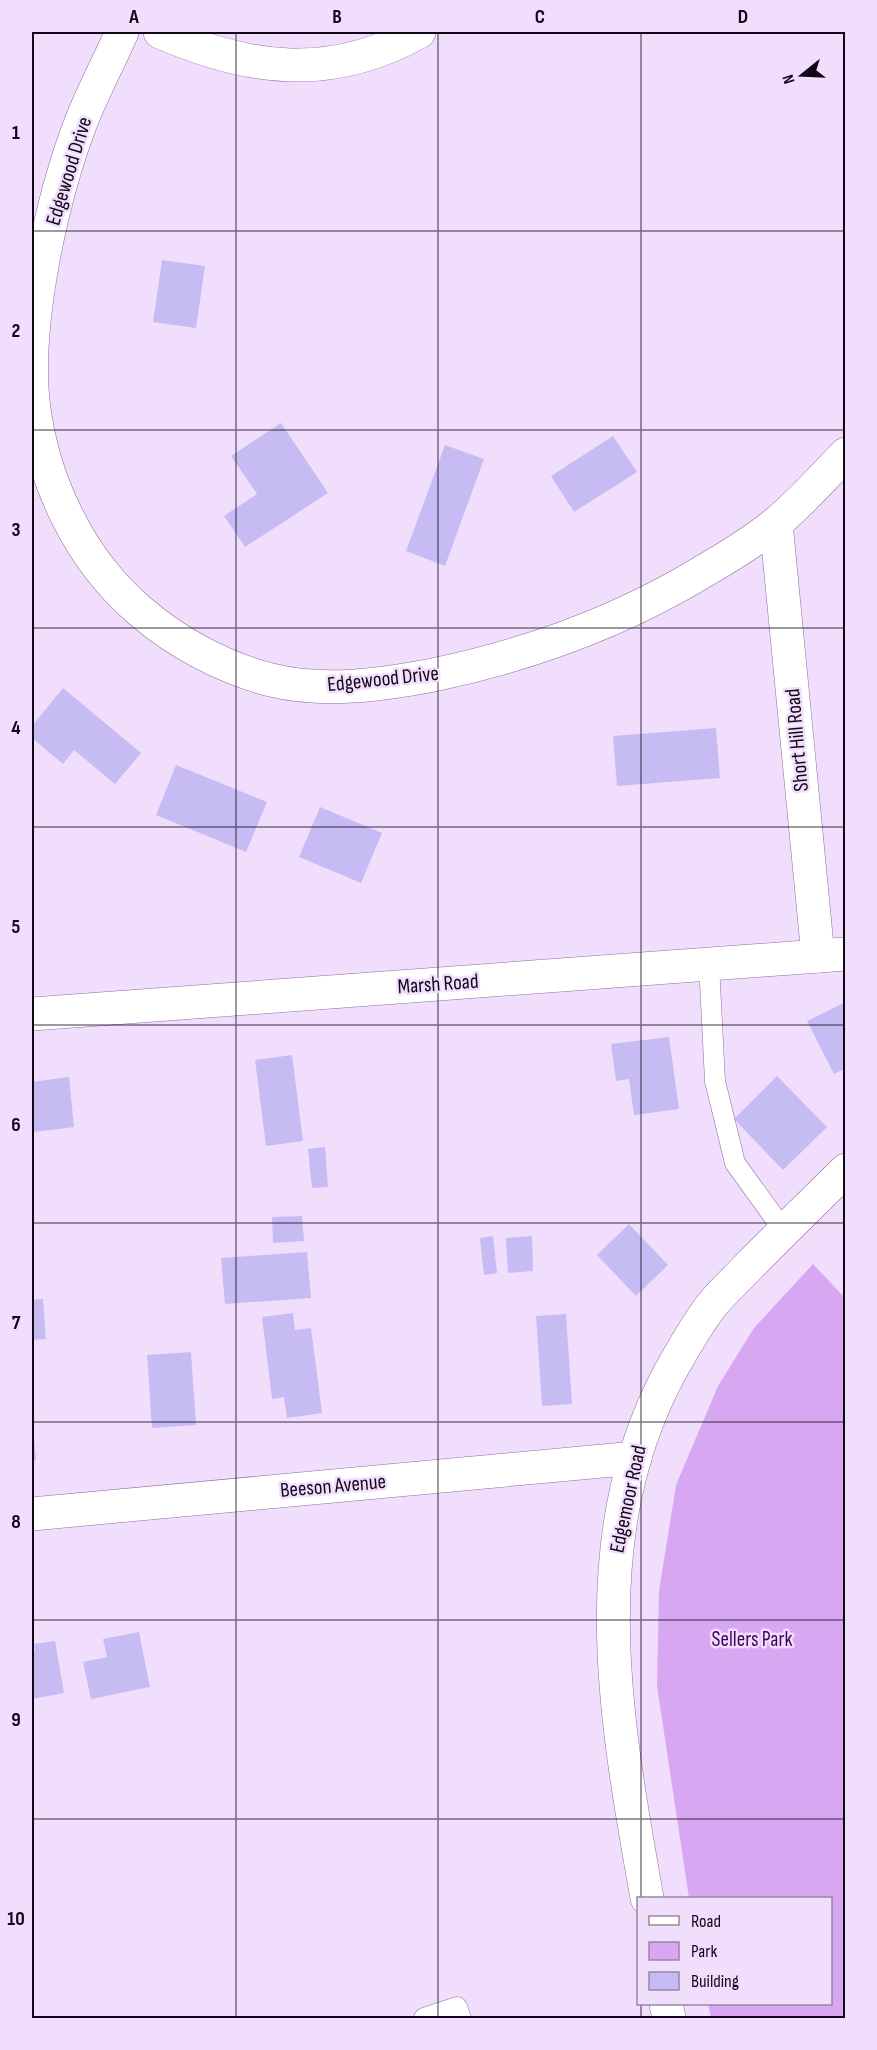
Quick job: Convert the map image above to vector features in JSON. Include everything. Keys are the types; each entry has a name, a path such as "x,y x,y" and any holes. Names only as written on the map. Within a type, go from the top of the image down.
{"street":[{"name":"Edgewood Drive","path":"122,32 81,122 63,179 48,240 33,345 33,400 42,453 60,503 87,551 117,591 180,642 228,665 272,680 310,686 354,686 401,681 496,661 598,626 688,581 776,524 846,454"},
{"path":"160,32 212,51 250,60 281,65 315,65 373,54 419,32"},
{"name":"Short Hill Road","path":"776,524 832,955"},
{"name":"Marsh Road","path":"32,1014 832,955"},
{"name":"Edgemoor Road","path":"647,1897 624,1771 613,1648 612,1589 617,1545 624,1501 635,1458 643,1430 662,1386 712,1305 846,1170"},
{"name":"Beeson Avenue","path":"32,1514 635,1458"}],"lane":[{"path":"709,964 715,1081 735,1163 784,1231"},
{"path":"423,2019 457,2007 461,2019"}],"green space":[{"name":"Sellers Park","path":"813,1264 846,1299 845,2018 711,2018 708,2005 832,2005 832,1897 689,1897 657,1686 659,1591 676,1485 718,1386 754,1328"}],"building":[{"path":"162,260 205,266 196,328 153,322"},
{"path":"281,423 328,493 245,547 224,516 257,494 231,456"},
{"path":"613,436 637,472 574,512 551,476"},
{"path":"445,445 484,459 445,566 406,551"},
{"path":"63,688 141,753 115,784 74,750 63,764 32,738 32,726"},
{"path":"716,728 720,778 617,786 613,736"},
{"path":"176,765 267,802 246,852 156,815"},
{"path":"320,807 382,833 361,883 299,857"},
{"path":"846,1002 846,1068 834,1074 807,1021"},
{"path":"669,1037 679,1109 634,1115 629,1079 616,1081 611,1044"},
{"path":"292,1055 303,1141 266,1146 255,1060"},
{"path":"777,1076 827,1127 783,1170 734,1119"},
{"path":"69,1077 74,1127 34,1132 32,1082"},
{"path":"325,1147 328,1187 312,1188 308,1149"},
{"path":"302,1216 304,1241 273,1243 272,1217"},
{"path":"629,1224 668,1265 636,1296 597,1255"},
{"path":"493,1236 497,1273 484,1275 480,1238"},
{"path":"532,1236 533,1271 508,1273 506,1238"},
{"path":"307,1252 311,1298 225,1304 221,1258"},
{"path":"43,1299 46,1339 32,1340 32,1300"},
{"path":"293,1313 295,1330 311,1328 322,1413 287,1418 284,1397 272,1399 262,1317"},
{"path":"566,1314 572,1404 542,1406 536,1316"},
{"path":"191,1352 196,1425 152,1428 147,1355"},
{"path":"32,1428 36,1460 32,1461"},
{"path":"139,1632 150,1687 91,1699 83,1662 107,1657 103,1639"},
{"path":"55,1641 64,1693 32,1699 34,1644"}]}
